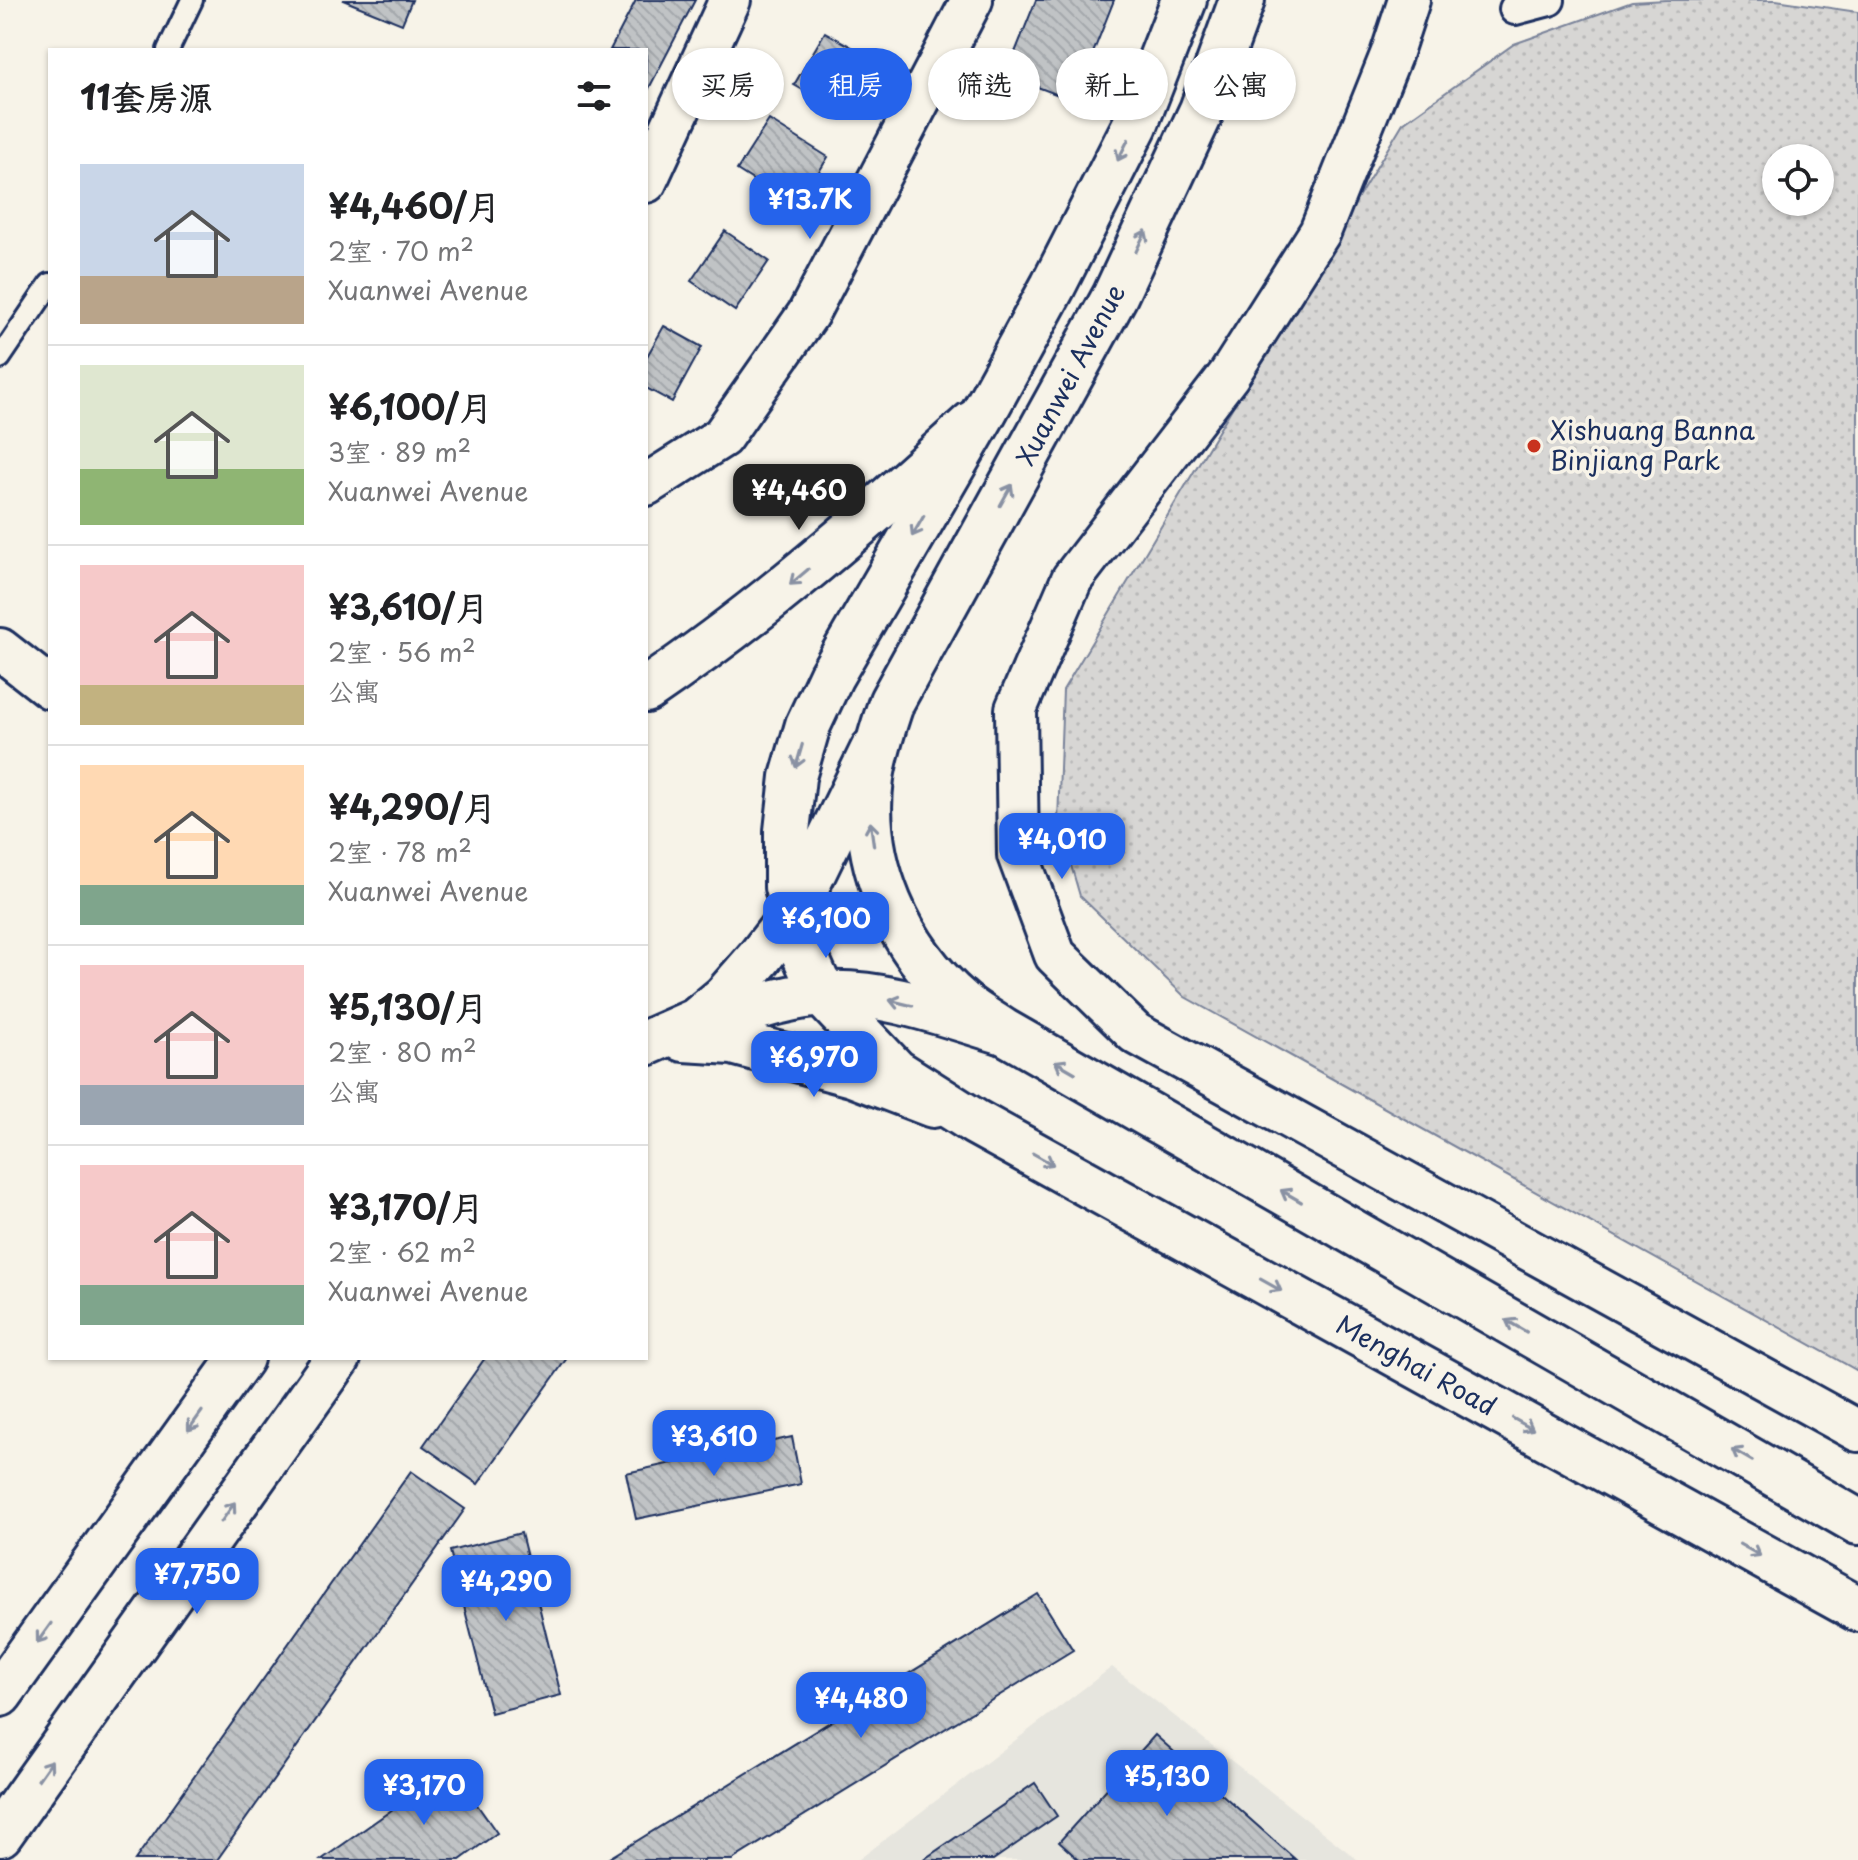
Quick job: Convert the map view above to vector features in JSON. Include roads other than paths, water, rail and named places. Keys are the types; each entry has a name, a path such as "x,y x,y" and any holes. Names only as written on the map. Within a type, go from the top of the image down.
{"main road":[{"path":"975,1122 895,1071 822,994 803,951 787,887 787,831 793,777 808,725 831,676 983,414 1135,125 1184,0"},
{"name":"Xuanwei Avenue","path":"651,1040 696,1021 725,997 793,914 878,740 892,701 1115,296 1202,110 1242,0"},
{"path":"648,689 785,589 869,518 983,414"},
{"name":"Xuanwei Avenue","path":"878,740 871,780 870,822 876,863 888,902 906,938 930,972 964,1005 1003,1031"},
{"path":"651,1040 786,1000 822,994 860,994 897,1001 1003,1031 1858,1522"},
{"path":"651,1040 733,1042 852,1074 975,1122"},
{"name":"Menghai Road","path":"975,1122 1858,1609"},
{"path":"0,1694 240,1360"},
{"path":"0,1834 337,1360"}],"street":[{"path":"648,178 730,0"},
{"path":"648,484 722,437 808,314 972,0"},
{"path":"1409,0 1391,55 1320,232 1229,375 1072,579 1016,709 1018,855 1055,955 1135,1033 1858,1431"},
{"path":"1515,9 1549,0"},
{"path":"0,649 48,686"}],"lane":[{"path":"169,48 192,0"},
{"path":"0,358 48,287"}],"place":[{"name":"Xishuang Banna Binjiang Park","path":"1534,446"}]}
